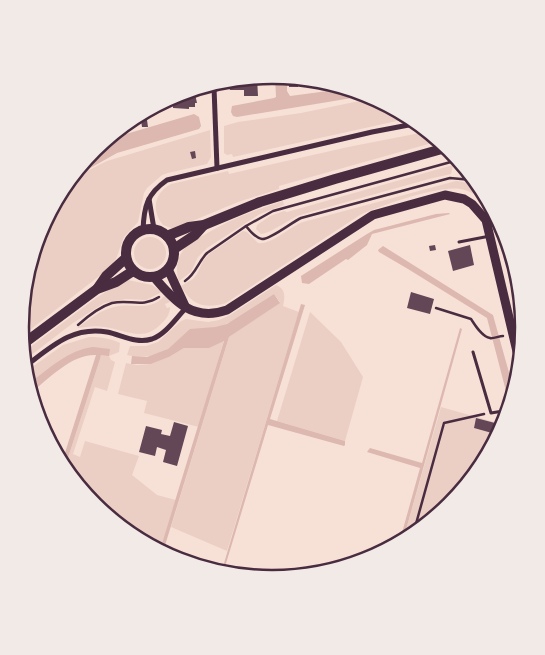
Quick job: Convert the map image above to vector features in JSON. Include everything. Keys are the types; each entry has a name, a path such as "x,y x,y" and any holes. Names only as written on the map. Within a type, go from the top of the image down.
{"main road":[{"path":"167,236 174,250 172,263 168,269 154,277 146,277 133,271 128,265 126,258 127,244 137,233 148,230 167,236 189,227 204,225 260,202 439,150"},
{"path":"174,250 195,235 204,225"},
{"path":"97,289 106,276 126,258"},
{"path":"29,340 97,289 116,282 133,271"}],"street":[{"path":"214,91 217,168"},
{"path":"148,230 144,210 154,189 167,180 408,125"},
{"path":"154,277 167,293 186,308 198,313 215,315 227,310 373,215 445,195 455,196 472,204 486,220 515,348"},
{"path":"148,230 149,198"},
{"path":"168,269 186,308"},
{"path":"31,362 62,339 78,333 106,332 135,340 150,340 162,332 186,308"}],"lane":[{"path":"459,242 490,236"},
{"path":"473,352 491,413 501,411"}],"path":[{"path":"451,162 274,211 246,226 256,237 267,239 302,218 450,178 465,178"},
{"path":"436,308 471,319 487,338 502,336"},
{"path":"416,525 444,423 491,413"}],"shaded area":[{"path":"275,84 287,84 287,91 290,96 331,91 353,98 237,117 233,116 231,112 232,106 276,97"},
{"path":"362,101 401,120 233,157 232,154 227,155 224,153 224,126 238,122 301,113"},
{"path":"194,114 199,117 201,126 199,129 117,153 86,170 123,135"},
{"path":"210,130 211,157 207,164 162,175 147,188 144,193 138,222 124,237 116,259 107,270 29,331 33,280 47,234 61,206 79,179 85,172 107,161"},
{"path":"420,133 432,143 279,186 279,189 238,202 178,227 171,228 163,225 159,220 156,208 158,197 171,184 228,171 229,174"},
{"path":"453,165 451,174 300,215 265,233 261,234 256,229 257,225 270,216 284,211 287,212"},
{"path":"456,181 469,184 478,197 466,190 438,190 394,202 360,215 226,303 212,306 200,304 190,298 181,286 193,279 209,254 243,231 247,232 258,243 263,243 275,239 303,222"},
{"path":"283,201 284,205 260,214 207,248 198,257 191,272 179,281 177,272 179,259 182,252 191,242 233,220"},
{"path":"436,214 450,214 372,234 367,245 348,260 346,259 309,284 302,283 301,276 374,230"},
{"path":"150,237 156,238 161,242 165,247 165,259 161,264 156,268 150,269 144,268 139,264 135,259 134,253 135,247 139,242 144,238"},
{"path":"383,246 493,315 511,379 507,394 487,318 378,250"},
{"path":"128,280 152,285 162,292 146,300 126,299 104,303 73,323 31,356 30,348 96,298"},
{"path":"276,285 283,291 283,306 299,312 227,551 171,527 229,337 280,302 274,294 231,322 190,332 168,349 158,354 143,357 127,355 130,346 146,346 158,342 181,321 186,319 208,322 219,320"},
{"path":"274,294 280,303 229,337 165,546 162,544 224,341 209,348 184,348 169,357 151,364 131,364 132,356 147,357 168,349 190,329 227,324"},
{"path":"165,296 170,302 165,304 167,308 170,307 169,314 155,329 148,332 134,334 97,326 77,328 109,308 146,306"},
{"path":"301,304 305,305 270,419 345,441 345,445 268,425 225,567 223,567"},
{"path":"310,312 341,342 363,377 345,441 277,421"},
{"path":"460,328 462,329 406,532 402,534 420,468 367,452 370,448 422,463"},
{"path":"89,337 105,338 120,343 119,352 109,356 115,362 107,391 95,387 73,454 80,457 85,441 139,456 132,475 157,495 176,500 162,544 137,530 112,511 89,488 68,459 101,355 110,349 65,357 34,380 32,367 63,345"},
{"path":"224,340 199,427 144,413 147,401 118,394 126,363 137,365 151,364 169,357 184,348"},
{"path":"93,347 110,349 109,356 101,355 68,459 64,454 96,355 79,358 70,362 36,388 34,380 67,356"},
{"path":"441,407 497,423 484,449 456,488 433,511 406,532"}],"building":[{"path":"257,84 258,96 244,96 244,90 230,90 229,87"},
{"path":"289,84 298,85 298,87 289,87"},
{"path":"196,96 197,103 195,103 195,107 189,107 189,109 173,108 173,105"},
{"path":"147,120 148,127 142,127 141,122"},
{"path":"195,151 196,158 192,159 190,152"},
{"path":"435,245 436,250 430,251 429,246"},
{"path":"470,245 474,265 453,271 448,251"},
{"path":"411,292 434,299 430,314 407,308"},
{"path":"476,418 495,423 492,433 474,428"},
{"path":"174,422 188,426 177,466 163,462 166,450 157,447 155,456 139,452 146,426 162,430 161,434 170,436"}]}
